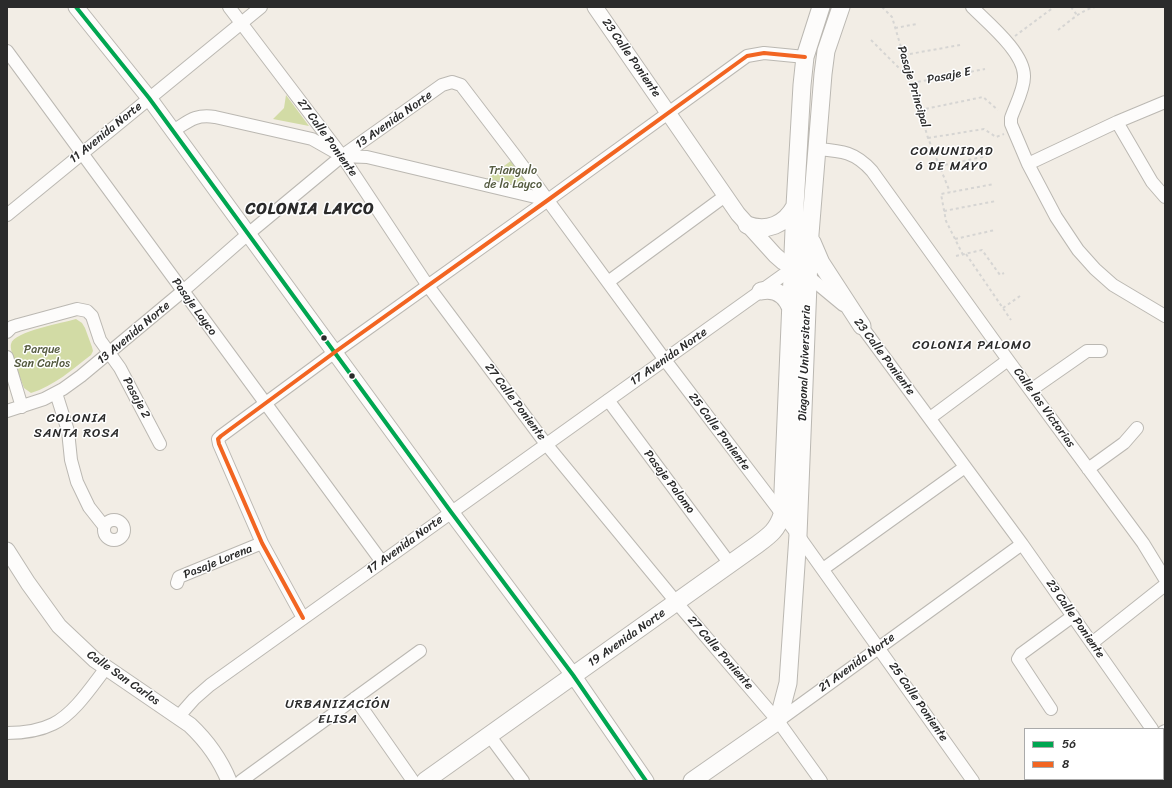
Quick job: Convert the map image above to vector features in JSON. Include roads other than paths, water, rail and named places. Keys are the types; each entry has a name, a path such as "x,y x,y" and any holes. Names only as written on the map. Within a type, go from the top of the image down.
{"main road":[{"name":"Diagonal Universitaria","path":"782,515 795,206 805,57 821,7"},
{"name":"Diagonal Universitaria","path":"778,721 788,683 798,535 810,234 823,74 826,51 841,7"},
{"path":"747,225 759,228 772,226 783,221 795,206"},
{"path":"810,234 821,263 862,326"},
{"path":"761,291 772,290 780,293 786,298 791,309"},
{"name":"19 Avenida Norte","path":"425,781 677,603 773,533 779,525 782,515"},
{"name":"21 Avenida Norte","path":"692,781 778,721"}],"street":[{"path":"76,7 149,98 451,512 573,675 646,781"},
{"name":"27 Calle Poniente","path":"229,7 342,156 428,286 546,444 677,603 778,721 821,781"},
{"name":"11 Avenida Norte","path":"7,215 82,152 261,7"},
{"name":"23 Calle Poniente","path":"596,7 725,196 747,225 775,255 793,268 808,276 842,304 862,326 1022,544 1151,728"},
{"path":"972,7 1012,49 1024,70 1024,80 1011,122 1012,128 1028,164 1056,217 1083,255 1114,286 1165,316"},
{"name":"Pasaje Layco","path":"7,51 382,562"},
{"path":"304,618 262,543 219,444 218,439 220,436 746,56 764,53 805,57"},
{"name":"13 Avenida Norte","path":"7,411 44,399 56,393 110,353 183,292 248,234 342,156 442,85 452,82 461,85"},
{"name":"25 Calle Poniente","path":"461,85 548,200 665,360 798,535 973,781"},
{"path":"1028,164 1117,122 1165,102"},
{"path":"173,132 192,118 203,116 215,117 312,139 342,156 367,157 548,200"},
{"path":"1117,122 1152,182 1165,197"},
{"name":"Calle las Victorias","path":"818,149 847,152 857,157 872,171 1008,360 1143,543 1165,579"},
{"path":"608,282 725,196"},
{"name":"17 Avenida Norte","path":"179,716 206,688 793,268"},
{"name":"Pasaje 2","path":"7,332 12,327 18,325 77,309 84,309 92,316 98,336 120,368 160,444"},
{"path":"1031,390 1087,351 1101,351"},
{"path":"7,358 22,407"},
{"path":"930,418 1008,360"},
{"path":"56,393 68,431 77,482 89,507 104,526"},
{"name":"Pasaje Palomo","path":"608,400 730,564"},
{"path":"1088,469 1124,443 1137,428"},
{"path":"823,569 965,467"},
{"name":"Pasaje Lorena","path":"177,583 179,576 262,543"},
{"name":"21 Avenida Norte","path":"778,721 1022,544"},
{"name":"Calle San Carlos","path":"7,550 24,578 59,626 95,660 128,684 179,716 202,736 213,749 229,781"},
{"path":"1092,643 1165,585"},
{"path":"1051,709 1018,660 1021,654 1073,616"},
{"path":"242,781 420,651"},
{"path":"7,733 23,733 53,724 70,712 106,668"},
{"path":"354,698 413,781"},
{"path":"489,735 523,781"}],"district":[{"name":"COMUNIDAD 6 DE MAYO","path":"952,160"},
{"name":"COLONIA LAYCO","path":"310,210"},
{"name":"COLONIA PALOMO","path":"972,346"},
{"name":"COLONIA SANTA ROSA","path":"77,426"},
{"name":"URBANIZACIÓN ELISA","path":"338,712"}],"park label":[{"name":"Triangulo de la Layco","path":"513,178"},
{"name":"Parque San Carlos","path":"42,357"}]}
